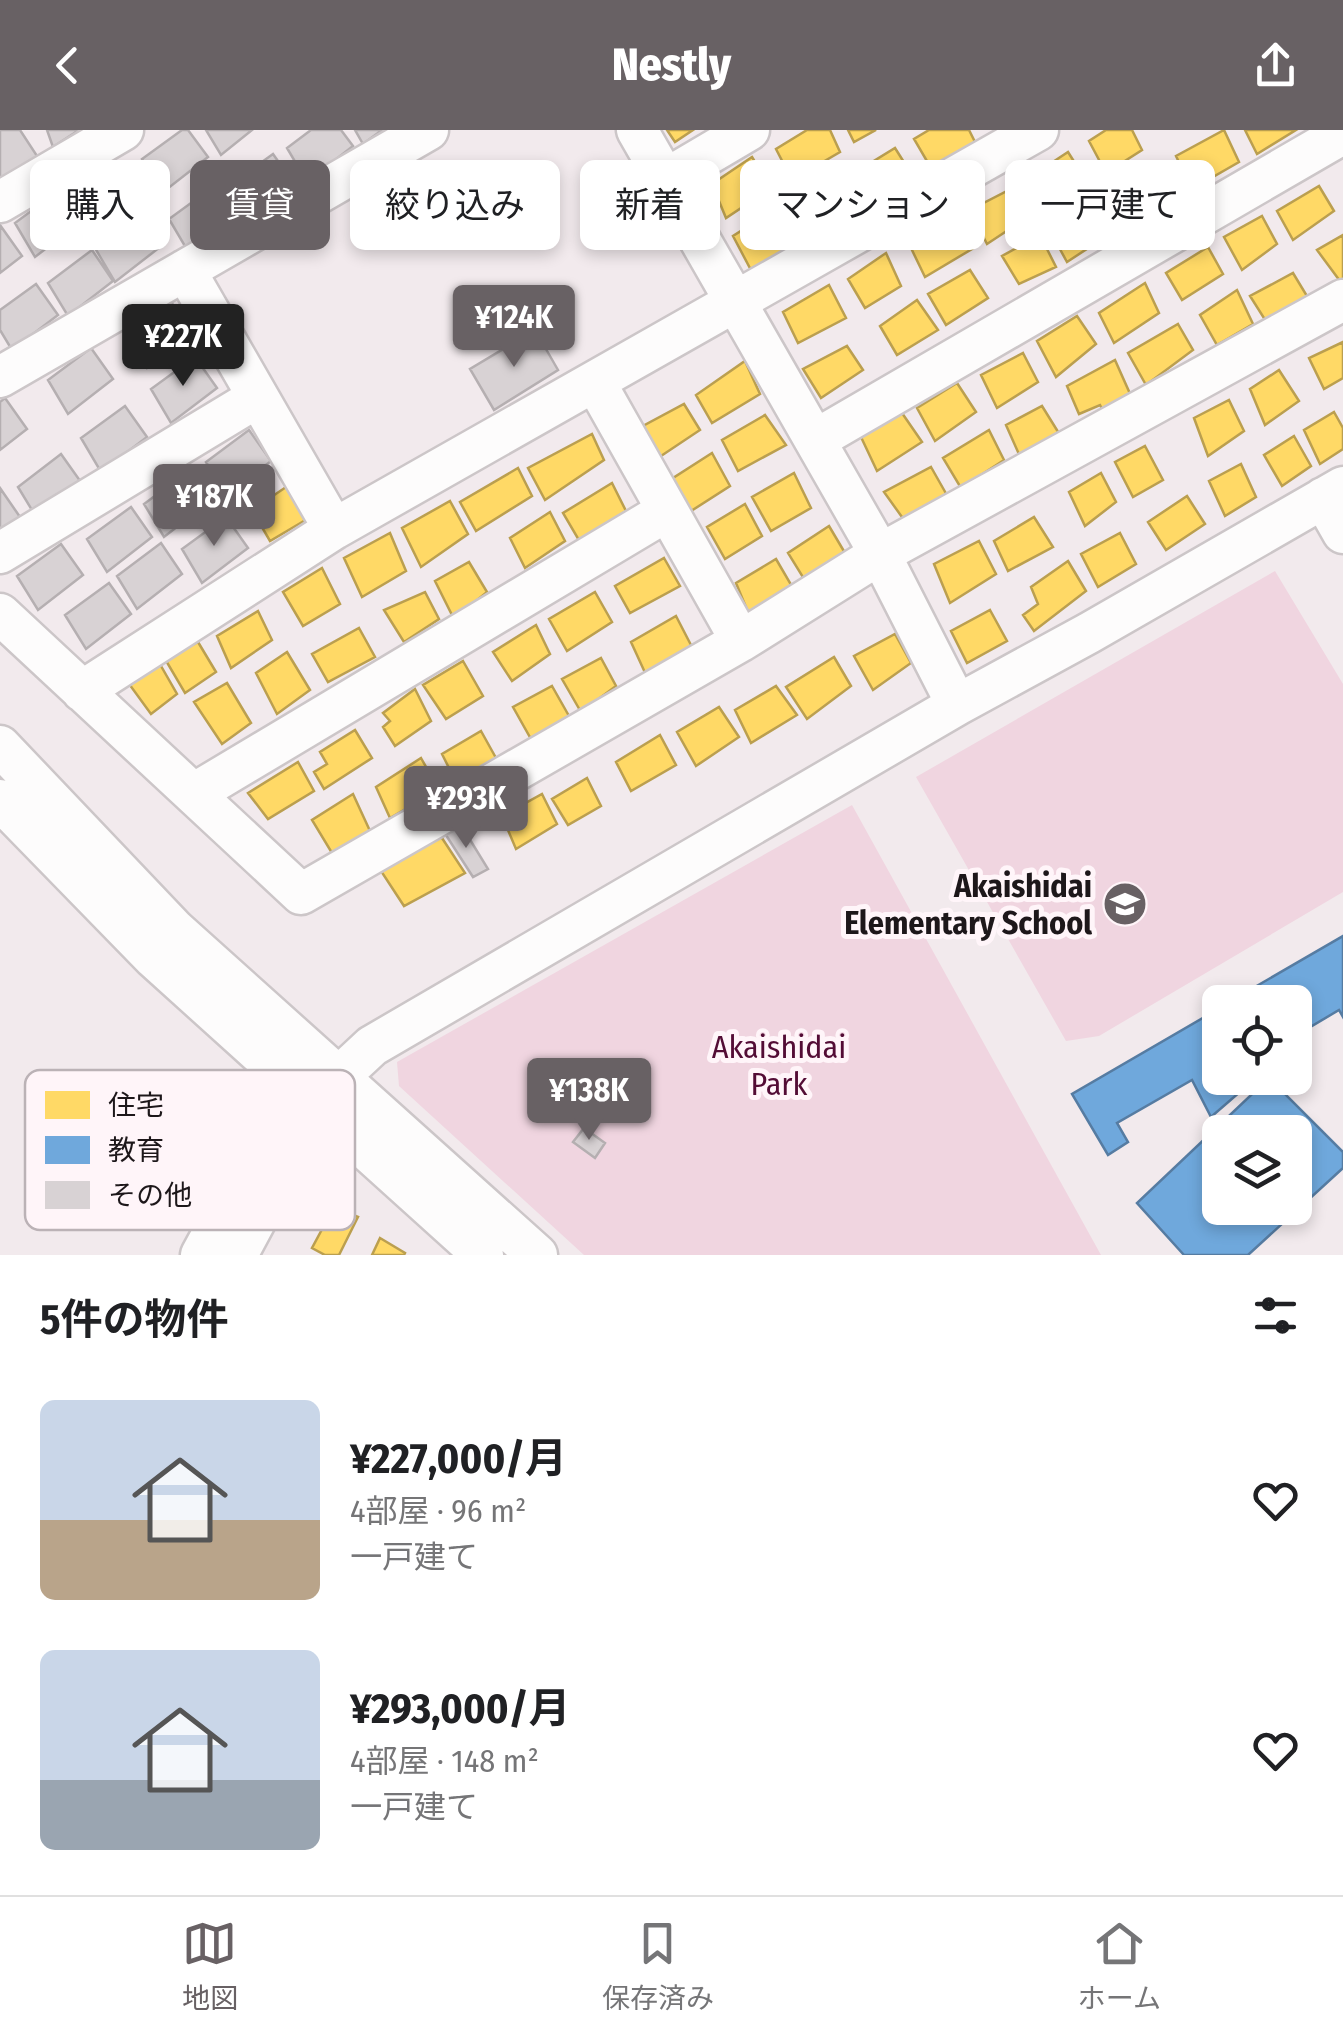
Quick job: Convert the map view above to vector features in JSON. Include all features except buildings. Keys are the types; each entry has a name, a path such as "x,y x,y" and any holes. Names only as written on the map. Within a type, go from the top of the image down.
{"street":[{"path":"0,202 124,130"},
{"path":"0,377 428,130"},
{"path":"638,130 655,160"},
{"path":"699,160 750,130"},
{"path":"82,691 334,530 1038,130"},
{"path":"815,440 1334,143"},
{"path":"706,250 880,554 957,705"},
{"path":"184,270 334,530"},
{"path":"0,614 300,894 740,641 880,554 1343,300"},
{"path":"594,382 740,641"},
{"path":"0,553 258,397"},
{"path":"346,1070 372,1046 957,705 1089,634 1333,492 1343,533"},
{"path":"194,793 667,511"},
{"path":"0,746 307,1070"},
{"path":"0,800 154,958 300,1070"},
{"path":"355,1112 537,1255"},
{"path":"355,1121 483,1255"},
{"path":"201,1255 215,1230"},
{"path":"237,1255 250,1230"}],"green space":[{"path":"1275,571 1343,684 1343,892 1099,1036 1066,1041 916,777"},
{"name":"Akaishidai Park","path":"852,805 1101,1255 584,1255 399,1086 397,1062"}],"place":[{"name":"Akaishidai Elementary School","path":"1125,904"}]}
